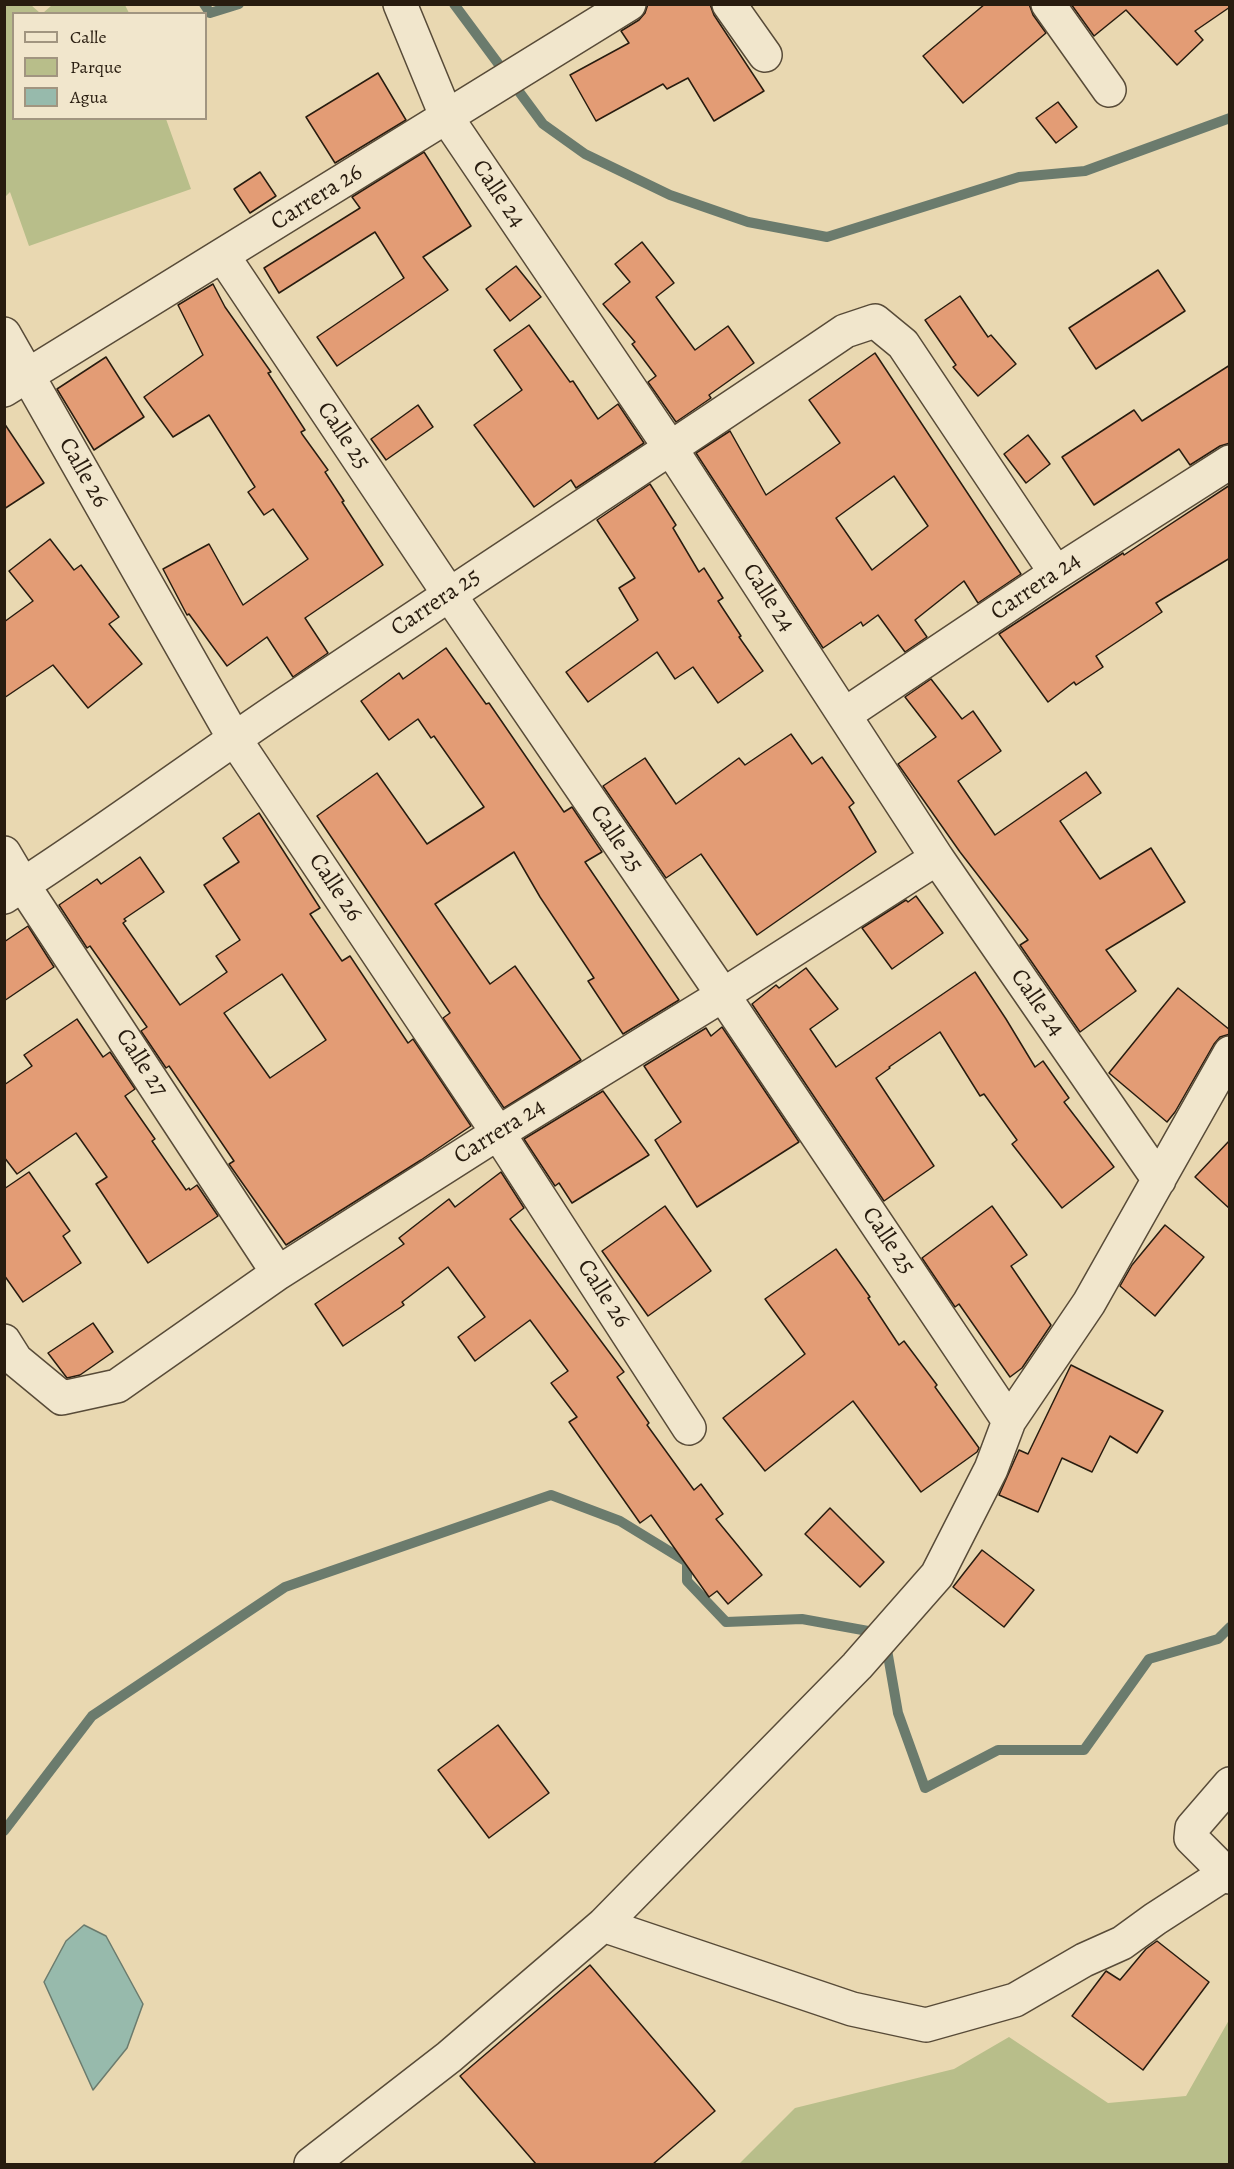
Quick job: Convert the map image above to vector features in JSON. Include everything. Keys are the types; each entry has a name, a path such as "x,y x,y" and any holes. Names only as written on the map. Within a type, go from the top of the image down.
{"street":[{"name":"Calle 24","path":"400,4 447,118 671,449 937,858 1158,1180"},
{"name":"Carrera 26","path":"16,383 629,4"},
{"path":"729,4 765,55"},
{"path":"1048,4 1109,90"},
{"name":"Calle 25","path":"223,256 448,594 723,995 1009,1421"},
{"name":"Carrera 25","path":"14,891 234,738 845,331 875,321 903,344 1056,573"},
{"name":"Calle 26","path":"4,334 16,383 234,738 498,1133 689,1428"},
{"name":"Carrera 24","path":"844,716 1056,573 1230,462"},
{"name":"Calle 27","path":"4,853 14,891 278,1273"},
{"name":"Carrera 24","path":"4,1341 16,1360 62,1398 117,1386 278,1273 498,1133 723,995 937,858"},
{"path":"311,2164 449,2057 603,1925 857,1666 937,1575 991,1469 1009,1421 1089,1303 1230,1053"},
{"path":"603,1925 852,2009 926,2025 1015,2000 1084,1960 1122,1943 1155,1918 1228,1875 1191,1838 1190,1833 1230,1784"}],"green space":[{"path":"5,4 31,5 39,12 12,12 12,120 166,120 191,189 29,246 10,192 5,197"},
{"path":"52,5 125,5 128,12 44,12"},
{"path":"1229,2020 1229,2164 739,2164 795,2108 954,2069 1009,2037 1108,2103 1186,2096"}],"water":[{"path":"84,1925 106,1936 143,2004 127,2048 93,2090 44,1982 66,1941"}],"building":[{"path":"648,4 710,4 714,15 764,91 714,121 688,78 667,89 663,84 596,121 570,75 629,43 621,31 639,20"},
{"path":"985,4 1029,4 1033,15 1046,33 963,103 923,56"},
{"path":"1071,4 1230,4 1230,7 1195,31 1203,40 1177,65 1126,10 1094,36"},
{"path":"378,73 406,120 335,163 306,117"},
{"path":"1058,102 1077,127 1056,143 1036,118"},
{"path":"424,152 471,226 423,257 448,290 337,366 317,337 404,278 375,232 279,293 264,268 360,208 352,197"},
{"path":"260,172 276,196 250,213 234,189"},
{"path":"642,242 674,283 656,297 695,350 728,326 754,363 709,395 711,398 676,422 648,382 656,376 632,344 635,342 603,304 630,282 615,264"},
{"path":"516,266 541,297 510,321 486,289"},
{"path":"1158,270 1185,311 1096,369 1069,328"},
{"path":"213,284 225,307 271,372 268,373 305,430 301,432 302,434 328,470 325,472 344,501 342,502 383,565 305,618 328,653 293,677 267,637 227,666 189,614 187,615 163,569 209,544 243,605 308,559 273,509 264,515 248,492 255,487 209,415 173,437 144,397 203,355 178,305"},
{"path":"960,296 988,337 991,335 1016,364 978,396 953,367 956,365 925,320"},
{"path":"529,325 570,382 573,381 598,419 618,404 644,443 576,488 571,480 534,507 474,425 522,390 494,350"},
{"path":"875,353 1021,574 978,603 964,581 915,620 927,637 905,652 878,615 863,626 861,622 823,648 696,453 730,431 766,495 840,443 809,400","holes":["894,476 928,526 872,570 836,518"]},
{"path":"106,357 144,417 94,450 57,389"},
{"path":"1230,365 1230,443 1220,446 1190,465 1179,449 1094,505 1062,457 1134,410 1142,421"},
{"path":"418,405 433,427 386,460 371,439"},
{"path":"4,423 44,483 4,509"},
{"path":"1028,435 1050,464 1026,483 1004,454"},
{"path":"650,484 676,525 673,528 699,572 704,568 723,598 718,601 741,636 739,637 763,671 718,703 693,667 675,679 657,652 588,702 566,672 638,620 619,588 635,578 597,520"},
{"path":"1230,485 1230,558 1156,603 1162,612 1096,656 1103,667 1076,685 1074,682 1048,702 999,634"},
{"path":"50,539 74,570 81,565 119,617 109,624 142,664 88,708 53,665 4,698 4,622 33,601 9,571"},
{"path":"446,648 486,704 489,703 564,812 572,807 602,852 585,862 679,1000 623,1034 588,981 594,978 540,897 514,852 435,904 490,984 515,966 581,1060 504,1108 443,1018 450,1013 317,816 377,773 427,844 484,807 434,736 431,738 418,719 389,740 361,701 399,673 403,679"},
{"path":"931,679 962,719 973,711 1001,751 958,781 995,835 1086,772 1101,793 1060,821 1100,879 1151,848 1185,902 1106,950 1136,991 1080,1032 1020,945 1028,940 960,852 898,764 936,737 905,697"},
{"path":"791,734 812,764 822,757 854,803 849,807 876,852 757,935 701,854 666,878 603,786 645,758 676,804 739,758 745,765"},
{"path":"259,813 320,908 310,914 342,961 350,956 408,1043 413,1039 471,1126 286,1245 229,1164 234,1161 169,1066 166,1068 141,1031 147,1027 90,946 87,948 59,905 97,879 101,884 140,857 164,892 124,919 126,921 123,923 180,1005 227,972 216,956 240,940 204,885 239,862 223,838","holes":["282,974 326,1040 270,1078 224,1013"]},
{"path":"916,896 943,933 892,969 862,928"},
{"path":"28,926 54,967 4,1001 4,942"},
{"path":"806,968 838,1009 810,1029 836,1067 975,972 1035,1067 1043,1061 1069,1098 1064,1102 1114,1167 1062,1208 1012,1144 1017,1140 984,1094 980,1096 940,1032 876,1078 934,1166 884,1201 752,1004 776,985 779,988"},
{"path":"1178,988 1230,1030 1230,1034 1220,1037 1214,1044 1167,1122 1109,1073"},
{"path":"77,1019 103,1057 110,1052 135,1089 125,1096 155,1139 152,1141 186,1190 197,1185 218,1216 148,1263 96,1184 107,1177 76,1133 17,1174 4,1157 4,1085 32,1066 24,1055"},
{"path":"722,1027 799,1142 697,1207 655,1140 681,1122 644,1066 706,1028 711,1036"},
{"path":"603,1091 649,1155 572,1203 559,1183 555,1186 524,1139"},
{"path":"1230,1140 1230,1209 1195,1177"},
{"path":"29,1172 70,1231 63,1236 81,1263 23,1302 4,1275 4,1189"},
{"path":"501,1172 524,1208 510,1219 624,1372 617,1377 649,1423 647,1425 694,1490 701,1484 723,1514 716,1519 762,1575 728,1604 717,1591 709,1597 651,1515 640,1523 569,1422 577,1417 551,1383 568,1371 530,1320 475,1361 458,1337 485,1317 448,1267 402,1302 404,1305 343,1346 315,1304 404,1244 399,1238 449,1199 455,1207"},
{"path":"665,1206 711,1271 648,1316 602,1251"},
{"path":"992,1206 1027,1255 1011,1266 1051,1325 1022,1368 1010,1377 959,1304 955,1307 922,1258"},
{"path":"1165,1225 1204,1257 1155,1316 1120,1286 1132,1265"},
{"path":"836,1249 870,1297 868,1298 899,1345 904,1341 979,1448 977,1452 921,1492 853,1401 765,1471 723,1418 805,1354 765,1299"},
{"path":"93,1323 113,1352 80,1375 67,1378 48,1353"},
{"path":"1071,1365 1163,1411 1137,1453 1110,1436 1092,1472 1062,1458 1038,1512 999,1495 1019,1450 1028,1454"},
{"path":"830,1508 884,1562 860,1587 805,1534"},
{"path":"982,1550 1034,1590 1004,1627 953,1587"},
{"path":"498,1725 549,1793 489,1838 438,1770"},
{"path":"1157,1941 1209,1982 1143,2070 1072,2016 1106,1971 1120,1980 1146,1949"},
{"path":"590,1965 715,2111 653,2164 536,2164 460,2076"}],"waterway":[{"path":"204,4 210,13 239,4"},
{"path":"454,4 543,124 585,154 670,195 748,222 827,237 1019,177 1085,171 1230,118"},
{"path":"4,1831 92,1716 285,1587 551,1495 620,1521 687,1562 687,1581 726,1622 802,1619 879,1633"},
{"path":"886,1644 898,1713 925,1788 998,1750 1084,1750 1149,1659 1218,1639 1230,1627"}]}
